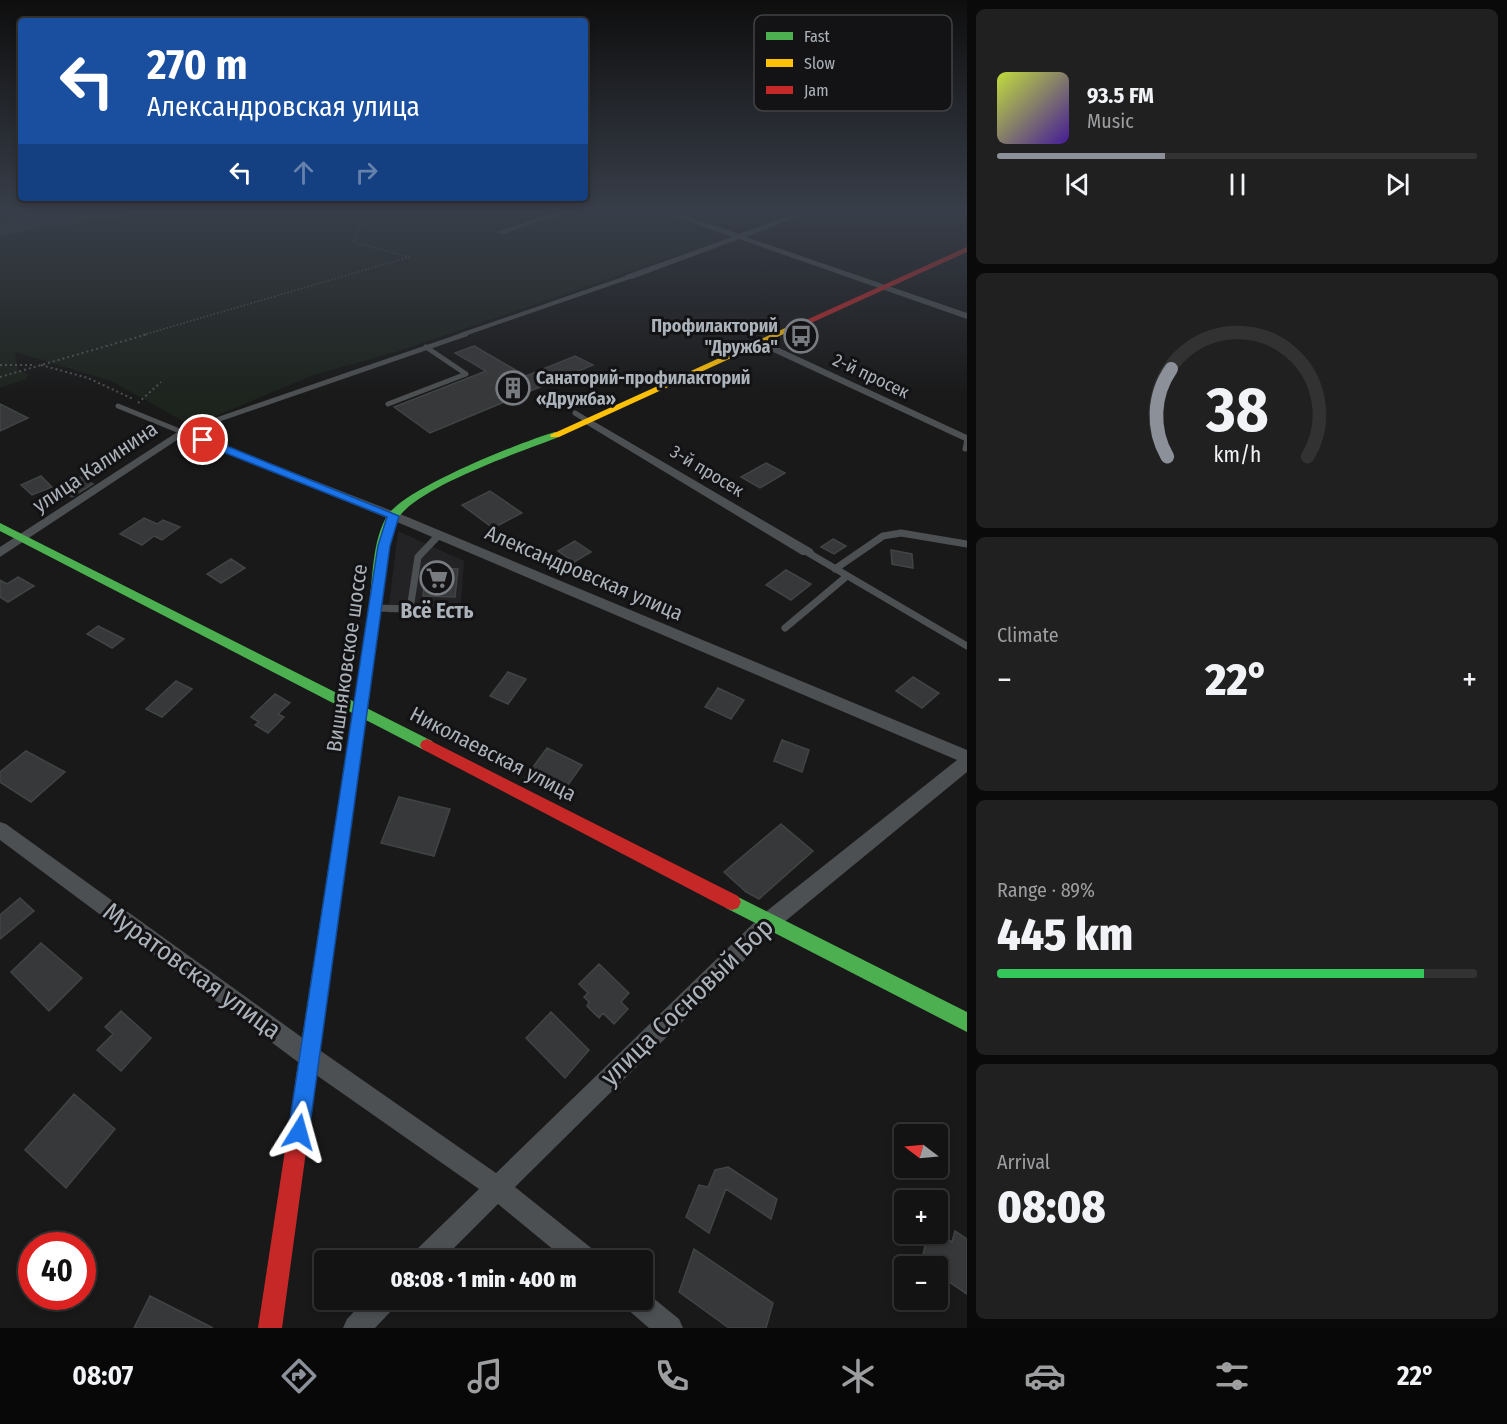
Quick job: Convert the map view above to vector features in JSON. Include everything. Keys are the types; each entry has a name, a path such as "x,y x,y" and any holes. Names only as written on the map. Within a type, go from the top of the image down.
{"street":[{"path":"629,277 640,273"},
{"path":"846,273 967,316"},
{"path":"393,516 421,492 588,421 915,273"},
{"name":"2-й просек","path":"761,343 966,442"},
{"name":"3-й просек","path":"588,421 807,552"},
{"name":"Александровская улица","path":"182,432 439,535 967,758"},
{"name":"улица Калинина","path":"0,553 182,432"},
{"name":"Вишняковское шоссе","path":"270,1328 384,546 393,516"},
{"name":"Николаевская улица","path":"0,526 967,1022"},
{"name":"улица Сосновый Бор","path":"434,1250 770,921 967,762"},
{"name":"Муратовская улица","path":"0,830 310,1057 496,1187 574,1250"},
{"path":"356,1328 374,1310"},
{"path":"648,1310 670,1328"}],"lane":[{"path":"118,406 182,432 629,277"},
{"path":"388,404 466,374 426,347"},
{"path":"575,413 588,421"},
{"path":"835,568 882,536 901,532 967,544"},
{"path":"375,608 410,609 418,557 439,535"},
{"path":"807,552 967,646"},
{"path":"784,628 847,576"}],"path":[{"path":"0,377 354,273"},
{"path":"0,365 39,365 58,369 113,388 148,407"},
{"path":"134,406 161,382"}],"shaded area":[{"path":"0,273 627,273 396,352 314,375 192,426 111,381 15,352 18,370 28,374 26,379 0,388"},
{"path":"398,531 464,561 460,614 388,613"}],"building":[{"name":"Санаторий-профилакторий «Дружба»","path":"474,346 526,376 575,356 593,365 430,433 394,407 486,371 455,353"},
{"path":"0,404 28,418 0,431"},
{"path":"766,463 785,473 760,488 741,477"},
{"path":"41,476 52,487 32,495 21,485"},
{"path":"80,477 93,484 72,497 58,489"},
{"path":"490,491 522,513 493,528 462,505"},
{"path":"144,518 157,524 163,520 180,527 162,540 154,536 142,545 120,534"},
{"path":"833,539 846,546 834,554 821,547"},
{"path":"575,541 591,552 574,562 558,551"},
{"path":"891,550 912,554 913,568 892,564"},
{"path":"231,559 245,568 221,583 207,574"},
{"path":"426,568 458,569 455,597 423,596"},
{"path":"786,570 811,584 791,600 766,585"},
{"path":"18,577 34,586 8,602 0,597 0,580 7,584"},
{"path":"98,626 124,639 112,648 87,634"},
{"path":"508,672 526,679 508,704 490,696"},
{"path":"913,677 939,693 922,708 896,691"},
{"path":"176,681 192,689 162,717 146,709"},
{"path":"718,688 744,700 731,719 705,707"},
{"path":"275,694 290,703 278,714 284,717 268,733 255,725 259,722 251,717"},
{"path":"782,740 809,750 802,772 774,761"},
{"path":"547,748 582,765 560,796 525,778"},
{"path":"26,751 65,772 31,802 0,782 0,772"},
{"path":"399,797 450,809 434,856 381,843"},
{"path":"781,824 813,851 759,899 746,892 724,872"},
{"path":"20,898 34,911 0,939 0,915"},
{"path":"41,943 82,978 49,1011 11,972"},
{"path":"599,964 629,993 621,1002 628,1009 614,1024 603,1013 599,1018 587,1006 589,1002 584,997 588,993 579,984"},
{"path":"121,1011 151,1038 121,1071 97,1050 113,1034 105,1027"},
{"path":"551,1012 589,1050 565,1078 526,1038"},
{"path":"74,1094 115,1129 66,1188 25,1150"},
{"path":"728,1167 777,1199 771,1219 726,1189 709,1233 686,1217 699,1185 708,1187 715,1170"},
{"path":"955,1231 967,1239 967,1294 948,1281 948,1256 923,1255 926,1244 948,1244 948,1239 952,1242"},
{"path":"694,1249 773,1303 766,1328 729,1328 679,1292"},
{"path":"150,1296 213,1328 134,1328"}],"traffic: fast":[{"path":"375,606 381,560 389,524 403,505 443,482 555,435"},
{"path":"0,526 427,745"},
{"path":"732,902 967,1022"}],"traffic: slow":[{"path":"555,435 797,326"},
{"path":"306,1078 375,606"}],"traffic: jam":[{"path":"797,326 914,273"},
{"path":"427,745 732,902"},
{"path":"270,1328 306,1078"}],"place":[{"name":"Профилакторий \"Дружба\"","path":"801,336"},
{"name":"Санаторий-профилакторий «Дружба»","path":"513,388"},
{"name":"Всё Есть","path":"437,578"}],"route":[{"path":"203,440 393,516 384,546 299,1132"}]}
